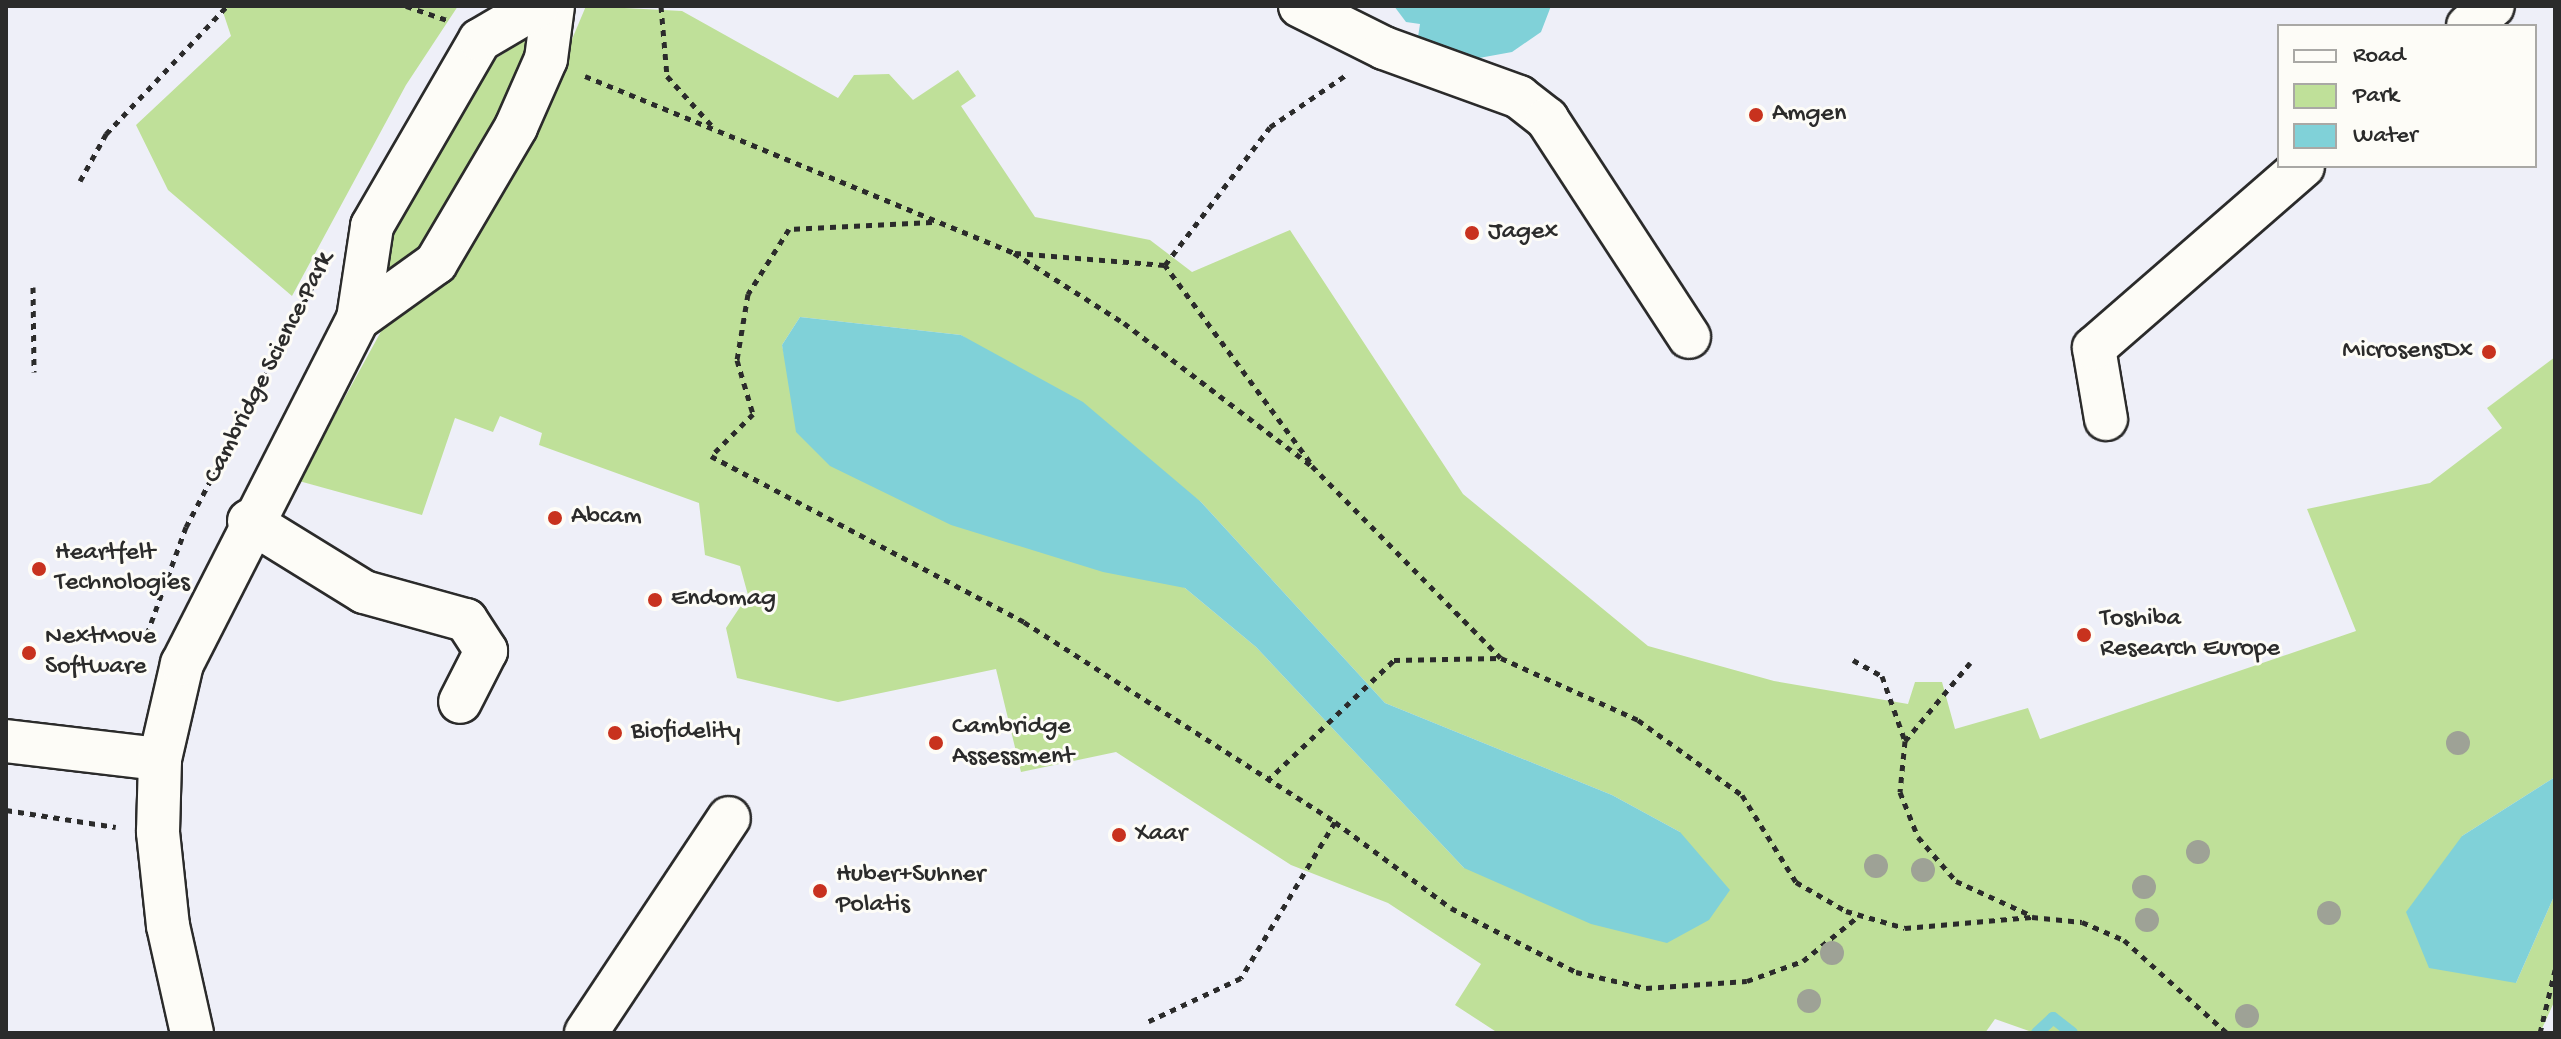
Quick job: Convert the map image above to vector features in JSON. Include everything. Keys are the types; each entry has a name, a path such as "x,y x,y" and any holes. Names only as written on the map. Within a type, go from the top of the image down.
{"street":[{"name":"Cambridge Science Park","path":"192,1033 168,926 160,759 182,664 249,521 358,319 372,226 480,40 538,6"},
{"name":"Cambridge Science Park","path":"358,319 436,263 516,127 546,59 553,6"},
{"path":"1300,6 1384,48 1493,85 1547,119 1689,337"},
{"path":"2470,24 2493,6"},
{"path":"2106,419 2094,348 2301,168"},
{"path":"249,521 364,592 466,620 486,651 460,702"},
{"path":"6,741 160,759"},
{"path":"586,1033 729,818"}],"path":[{"path":"80,181 106,134 227,6"},
{"path":"661,6 667,76 715,130"},
{"path":"1165,265 1270,127 1384,48"},
{"path":"546,59 1014,253 1124,323 1312,466 1501,658 1638,720 1694,756 1742,795 1796,882 1860,915 1905,928 2032,917 2082,922 2124,940 2227,1033"},
{"path":"936,222 789,229 748,294 737,360 753,414 711,456 1024,622 1335,822 1451,908 1576,972 1646,988 1747,981 1803,961 1860,915"},
{"path":"1014,253 1165,265 1312,466"},
{"name":"Cambridge Science Park","path":"144,644 186,527 327,258"},
{"path":"33,287 34,372"},
{"path":"1267,781 1295,751 1394,660 1501,658"},
{"path":"1853,660 1882,676 1905,741 1900,792 1918,837 1956,881 2032,917"},
{"path":"1905,741 1947,699 1970,663"},
{"path":"6,810 118,827"},
{"path":"1149,1021 1241,978 1335,822"},
{"path":"2540,1033 2555,970"}],"shaded area":[{"path":"6,6 2555,6 2555,1033 6,1033"}],"green space":[{"path":"221,6 458,6 406,85 292,296 168,190 136,125 231,36"},
{"path":"586,6 682,11 838,98 854,75 889,74 913,100 958,70 976,96 961,106 1035,217 1150,240 1192,272 1290,230 1463,494 1648,646 1774,681 1908,704 1915,682 1942,682 1955,729 2028,708 2040,739 2356,631 2307,509 2430,483 2502,428 2487,408 2555,357 2555,777 2462,836 2516,983 2555,894 2555,1000 2540,1033 2035,1033 1995,1019 1985,1033 1498,1033 1455,1005 1481,964 1388,903 1291,865 1116,752 1021,772 996,669 838,702 737,678 726,628 748,595 740,566 705,555 699,503 539,445 542,433 500,416 493,432 455,418 422,515 299,481 384,326 440,281 546,101","holes":["800,317 961,335 1201,502 1385,703 1612,795 1680,832 1464,868 1256,647 1185,588 790,380 782,345"]},
{"path":"533,34 515,96 427,250 385,279 393,222 483,67"}],"water":[{"path":"1394,6 1551,6 1541,32 1512,52 1468,60 1431,53 1418,37 1420,24 1406,22"},
{"path":"800,317 961,335 1083,402 1201,502 1385,703 1612,795 1680,832 1730,890 1709,920 1667,943 1591,924 1464,868 1256,647 1185,588 1103,572 951,525 830,466 796,432 782,345"},
{"path":"2555,777 2555,894 2516,983 2429,968 2406,912 2462,836"}],"waterway":[{"path":"2037,1033 2053,1018 2072,1033"}],"place":[{"name":"Amgen","path":"1756,115"},
{"name":"Jagex","path":"1472,233"},
{"name":"MicrosensDx","path":"2489,352"},
{"name":"Abcam","path":"555,518"},
{"name":"Heartfelt Technologies","path":"39,569"},
{"name":"Endomag","path":"655,600"},
{"name":"Toshiba Research Europe","path":"2084,635"},
{"name":"NextMove Software","path":"29,653"},
{"name":"Biofidelity","path":"615,733"},
{"name":"Cambridge Assessment","path":"936,743"},
{"name":"Xaar","path":"1119,835"},
{"name":"Huber+Suhner Polatis","path":"820,891"}]}
